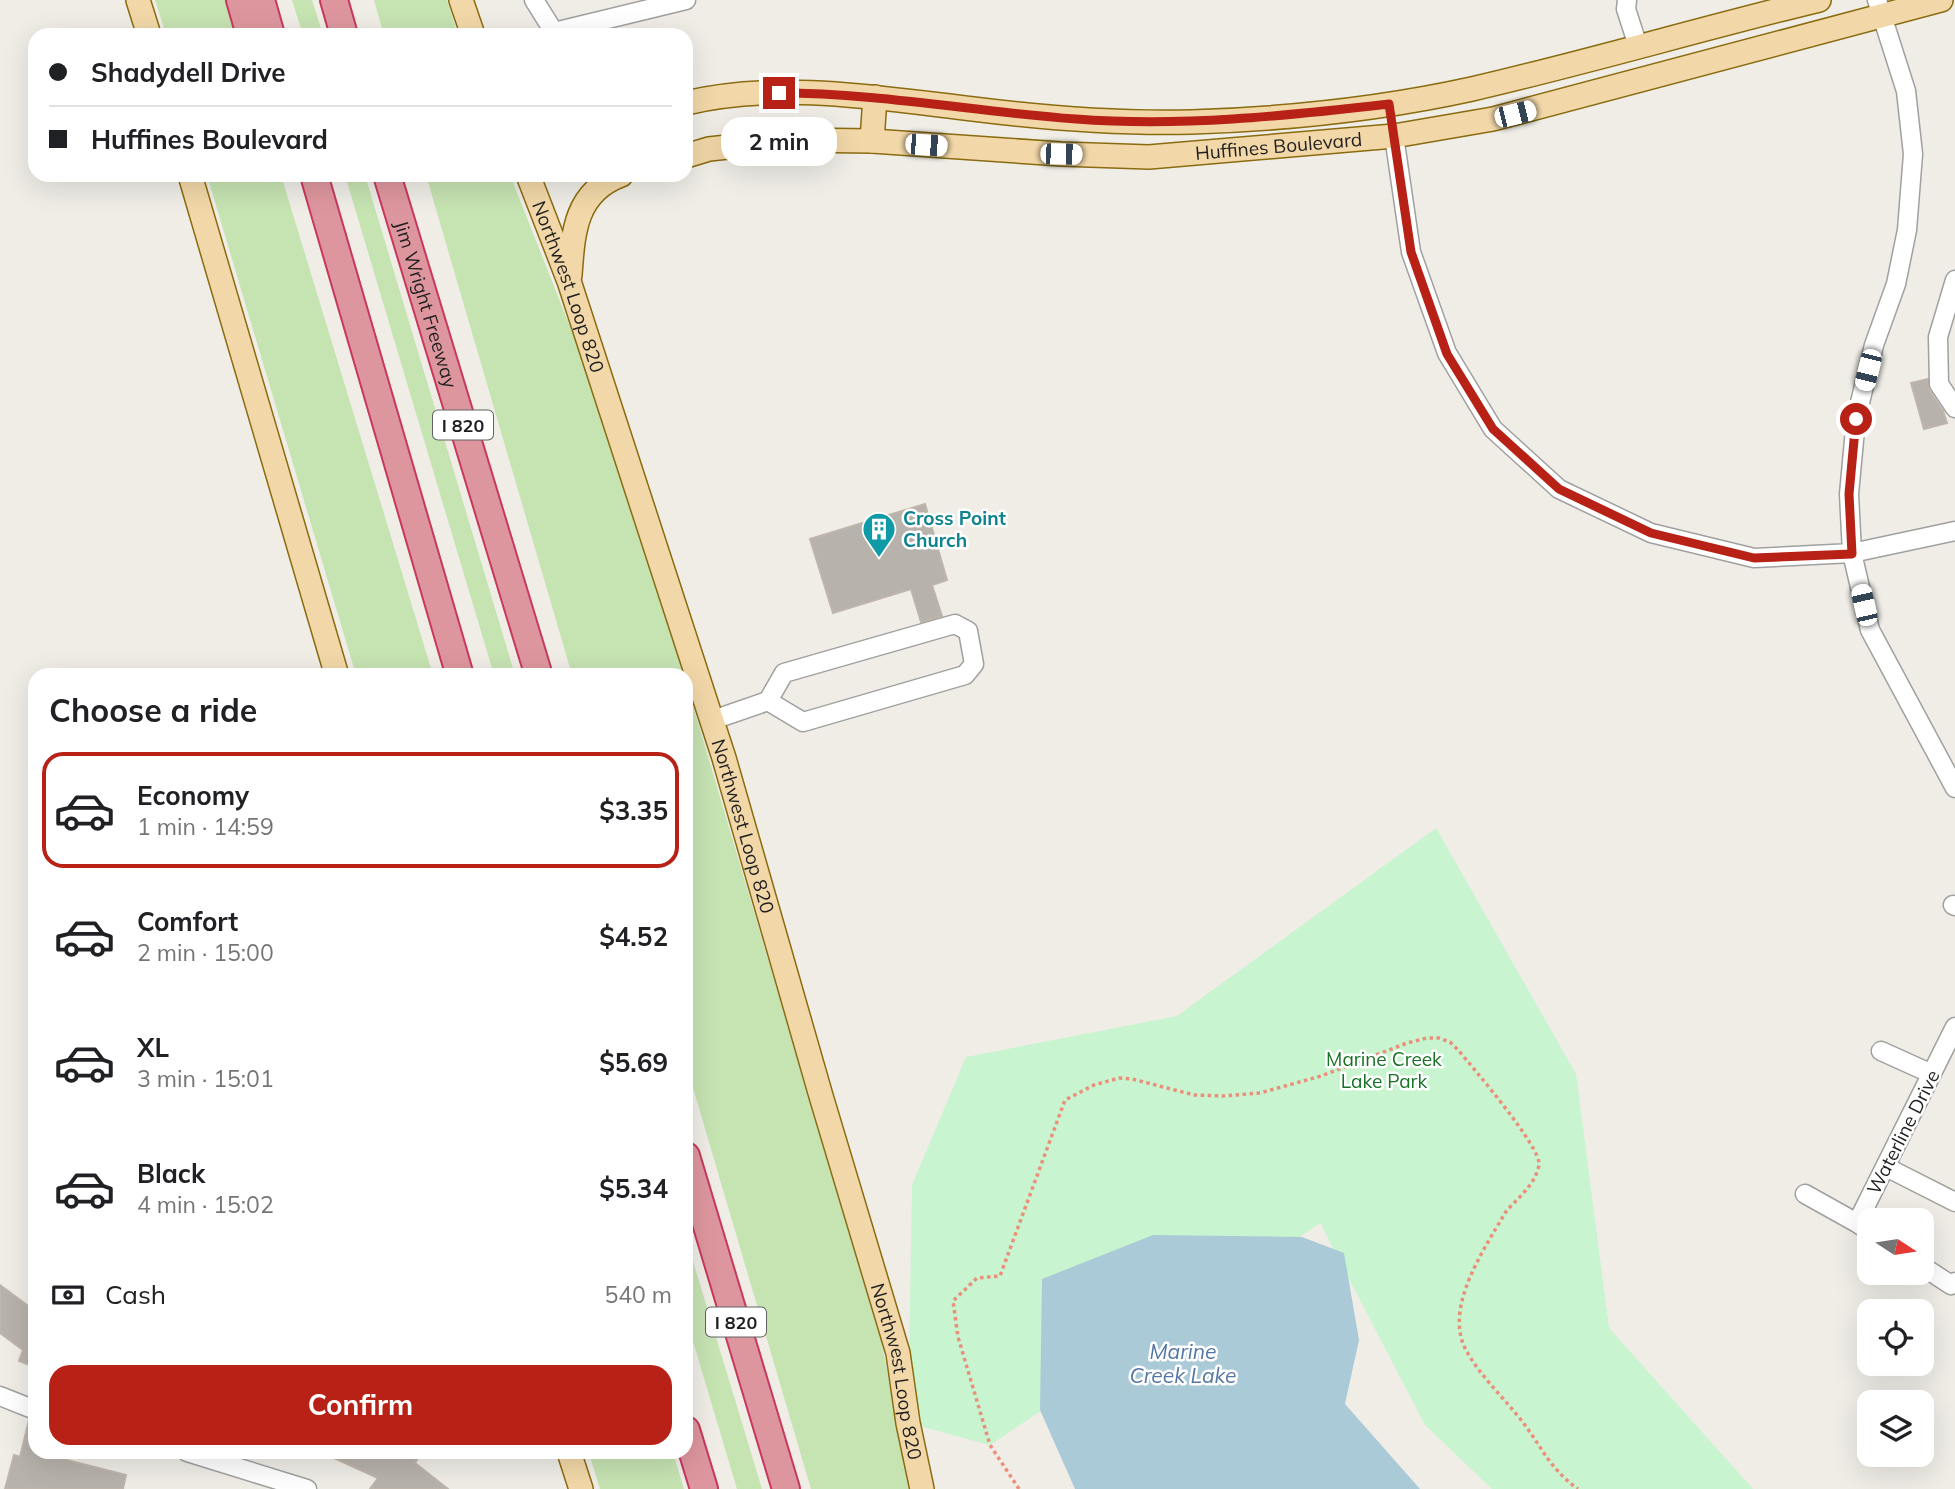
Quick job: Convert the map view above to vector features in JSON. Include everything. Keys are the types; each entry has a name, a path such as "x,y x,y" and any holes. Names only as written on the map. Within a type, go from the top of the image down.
{"highway":[{"path":"240,0 248,28"},
{"path":"261,0 269,28"},
{"path":"334,0 342,28"},
{"path":"316,182 458,668"},
{"name":"Jim Wright Freeway","path":"389,182 538,668"},
{"name":"I 820","path":"693,1179 786,1489"},
{"path":"693,1453 704,1489"}],"main road":[{"path":"138,0 147,28"},
{"name":"Huffines Boulevard","path":"693,101 712,97 779,93 875,97 1078,119 1191,122 1290,116 1389,104 1471,89 1819,0"},
{"name":"Huffines Boulevard","path":"693,154 709,149 793,140 872,141 1149,157 1394,136 1493,119 1879,8 1941,0"},
{"path":"462,6 470,28"},
{"path":"462,6 483,28"},
{"path":"872,141 875,97"},
{"path":"1389,104 1394,136"},
{"path":"192,182 335,668"},
{"name":"Northwest Loop 820","path":"531,182 569,281 724,758 898,1353 908,1423 922,1489"},
{"path":"569,281 573,230 589,195 610,182"},
{"path":"571,1459 581,1489"}],"street":[{"path":"534,0 552,28"},
{"path":"570,28 686,0"},
{"path":"1627,0 1626,9 1638,46"},
{"path":"1879,8 1906,91 1913,154 1908,230 1896,284 1874,345 1856,419 1849,494 1852,554 1870,630 1955,788"},
{"path":"1394,136 1411,252 1447,354 1493,429 1559,489 1651,533 1754,558 1852,554 1955,531"},
{"path":"1955,280 1938,337 1939,384 1955,408"},
{"path":"710,721 768,701 784,673 956,624 968,631 974,664 965,675 803,722 768,701"},
{"name":"Waterline Drive","path":"1870,1208 1886,1167 1955,1027"},
{"path":"1881,1051 1931,1074"},
{"path":"1886,1167 1955,1202"},
{"path":"1805,1194 1857,1224"},
{"path":"1934,1274 1951,1285 1955,1282"},
{"path":"0,1396 28,1407"},
{"path":"210,1459 307,1489"}],"path":[{"path":"1019,1489 990,1445 958,1337 953,1301 977,1279 1000,1276 1065,1100 1094,1085 1119,1078 1194,1095 1260,1093 1321,1076 1407,1043 1439,1038 1450,1042 1459,1051 1527,1137 1538,1153 1539,1165 1525,1193 1505,1213 1465,1289 1460,1303 1459,1333 1474,1363 1518,1416 1547,1460 1563,1478 1578,1489"}],"green space":[{"path":"155,0 226,0 235,28 164,28"},
{"path":"292,0 312,0 321,28 301,28"},
{"path":"374,0 447,0 456,28 382,28"},
{"path":"209,182 283,182 431,668 354,668"},
{"path":"347,182 367,182 513,668 492,668"},
{"path":"428,182 513,182 599,400 682,668 570,668"},
{"path":"693,706 882,1345 911,1489 811,1489 693,1088"},
{"name":"Marine Creek Lake Park","path":"1436,828 1576,1074 1609,1328 1753,1489 1492,1489 1425,1425 1320,1223 990,1445 908,1423 912,1185 966,1057 1177,1016"},
{"path":"693,1261 762,1489 737,1489 693,1341"},
{"path":"591,1459 675,1459 684,1489 600,1489"}],"water":[{"name":"Marine Creek Lake","path":"1153,1235 1302,1237 1344,1253 1359,1340 1345,1404 1420,1489 1075,1489 1040,1410 1042,1279"}],"building":[{"path":"1928,379 1929,390 1943,411 1947,423 1924,429 1911,383"},
{"name":"Cross Point Church","path":"925,504 947,580 932,585 942,616 921,622 911,589 833,613 810,539"},
{"path":"0,1285 28,1306 28,1364 19,1361 23,1350 0,1333"},
{"path":"28,1424 28,1459 63,1459 126,1475 123,1489 5,1489 14,1455 20,1457"},
{"path":"336,1459 417,1459 415,1463 448,1489 370,1489 378,1478"}],"place":[{"name":"Cross Point Church","path":"879,559"}],"route":[{"path":"779,93 875,97 1078,119 1191,122 1290,116 1389,104 1411,252 1447,354 1493,429 1559,489 1651,533 1754,558 1852,554 1849,494 1856,419"}]}
